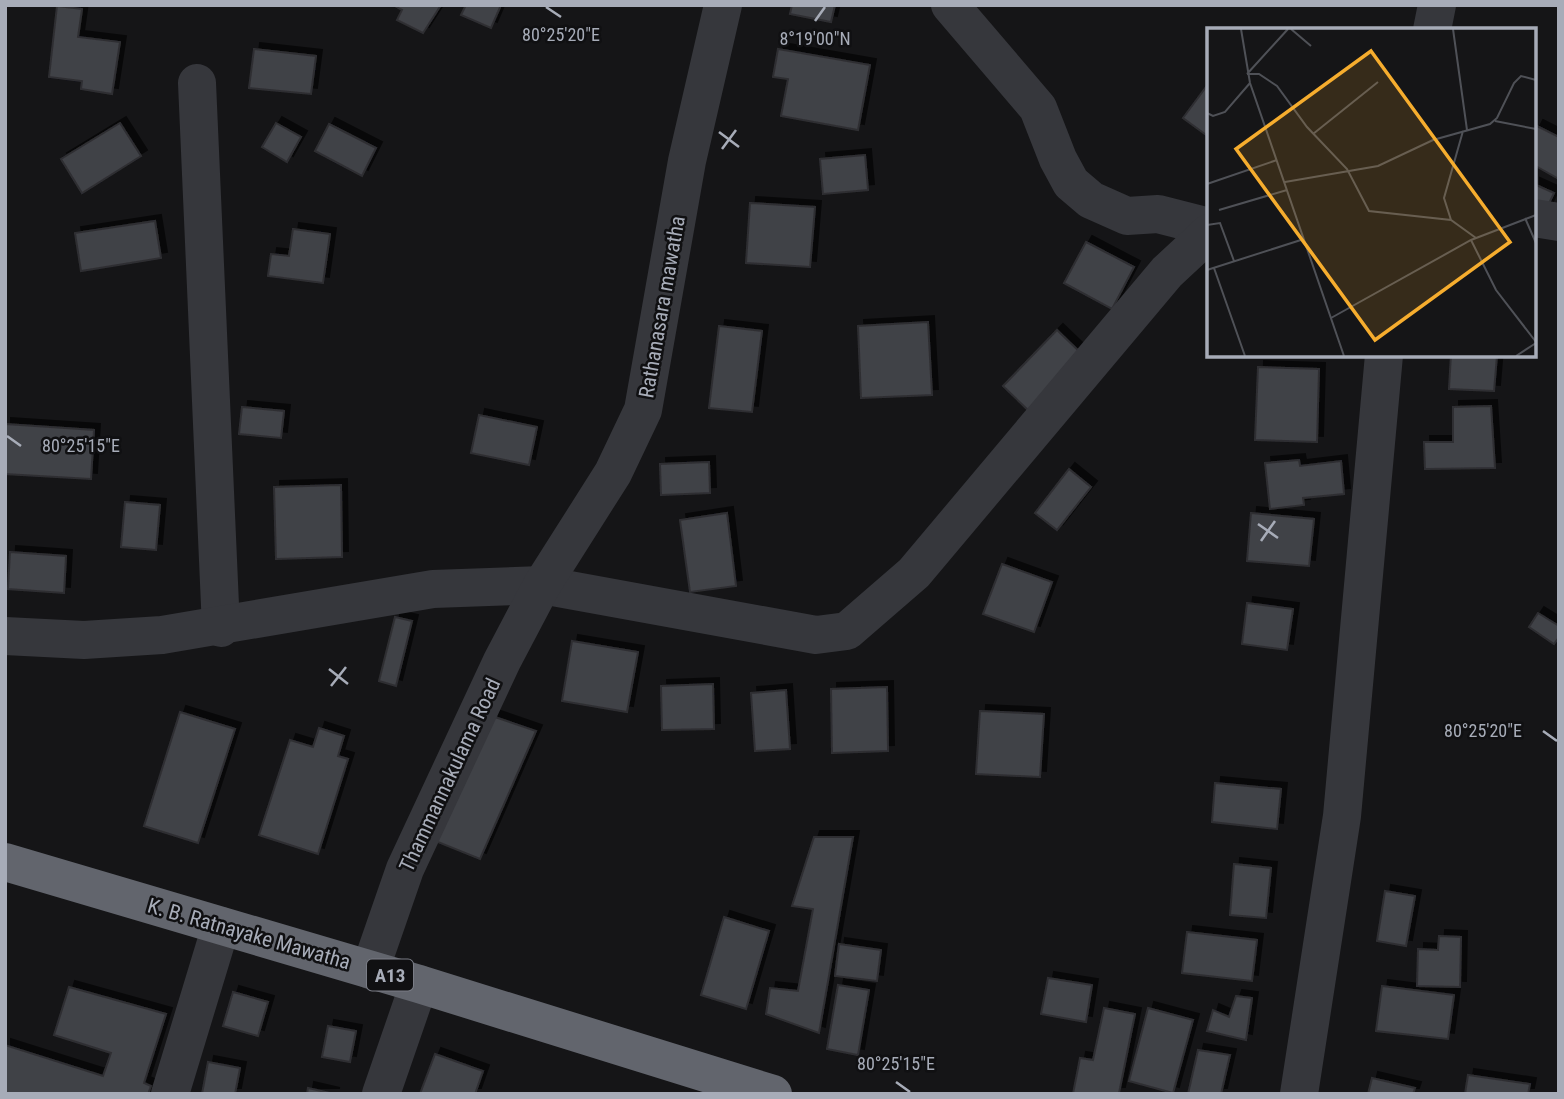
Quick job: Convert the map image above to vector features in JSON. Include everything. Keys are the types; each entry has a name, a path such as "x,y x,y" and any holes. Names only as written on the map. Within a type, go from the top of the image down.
{"highway":[{"name":"K. B. Ratnayake Mawatha","path":"5,862 419,984 756,1091"}],"street":[{"name":"Rathanasara mawatha","path":"542,585 613,474 643,410 687,161 723,5"},
{"path":"950,5 1038,108 1064,171 1071,183 1090,201 1127,216 1158,214 1207,226"},
{"path":"1432,28 1437,5"},
{"path":"197,83 221,628"},
{"path":"1536,218 1559,222"},
{"path":"5,636 84,640 221,628 433,589 542,585 816,635 848,631 914,573 1167,272 1207,235"},
{"path":"1299,1094 1342,816 1384,357"},
{"name":"Thammannakulama Road","path":"370,970 405,869 502,661 542,585"},
{"path":"170,1094 221,926"},
{"path":"381,1094 419,984"}],"building":[{"path":"393,5 441,5 423,33 397,20 402,10"},
{"path":"466,5 501,5 491,28 461,15"},
{"path":"792,5 835,5 831,22 790,14"},
{"path":"57,6 82,9 78,37 120,42 112,94 81,89 82,81 49,77"},
{"path":"254,49 316,56 311,94 249,88"},
{"path":"778,49 870,65 858,130 781,116 788,79 773,77"},
{"path":"1207,86 1207,136 1183,118"},
{"path":"120,123 141,156 82,193 61,159"},
{"path":"276,123 301,137 287,162 262,147"},
{"path":"329,124 376,148 362,176 315,151"},
{"path":"1537,126 1559,137 1559,179 1536,166"},
{"path":"865,155 868,190 823,194 820,159"},
{"path":"1536,185 1554,193 1543,216 1536,213"},
{"path":"750,203 815,207 810,267 746,263"},
{"path":"155,221 161,258 81,271 75,233"},
{"path":"293,229 330,234 323,283 268,276 271,254 289,256"},
{"path":"1086,242 1134,267 1112,309 1064,283"},
{"path":"928,322 932,395 861,398 858,326"},
{"path":"719,326 762,331 752,412 709,408"},
{"path":"1057,330 1084,356 1030,412 1003,386"},
{"path":"1451,357 1497,357 1494,391 1449,389"},
{"path":"1258,367 1319,369 1317,442 1255,440"},
{"path":"1491,406 1495,468 1425,469 1424,442 1453,442 1453,407"},
{"path":"242,407 284,411 281,438 239,434"},
{"path":"479,415 537,427 529,465 471,453"},
{"path":"5,424 94,430 91,479 5,474"},
{"path":"1299,460 1300,466 1341,461 1344,494 1303,498 1304,505 1270,509 1265,463"},
{"path":"709,462 710,493 661,495 660,464"},
{"path":"1069,469 1091,487 1057,530 1035,513"},
{"path":"341,485 342,557 276,559 274,487"},
{"path":"125,502 160,505 156,550 121,547"},
{"path":"727,513 736,586 690,592 680,520"},
{"path":"1251,513 1314,519 1309,566 1247,561"},
{"path":"10,552 66,556 64,593 8,589"},
{"path":"1002,564 1052,582 1034,632 983,614"},
{"path":"1247,603 1293,609 1287,650 1242,644"},
{"path":"1538,613 1559,626 1559,637 1554,644 1529,627"},
{"path":"395,617 412,621 396,686 379,681"},
{"path":"572,641 638,652 627,712 562,701"},
{"path":"713,684 714,729 662,730 661,686"},
{"path":"887,687 888,751 832,753 831,689"},
{"path":"786,690 790,749 755,751 751,693"},
{"path":"980,711 1044,714 1040,777 976,774"},
{"path":"180,712 235,729 198,843 144,826"},
{"path":"486,714 536,731 480,859 433,840"},
{"path":"319,728 344,736 338,756 348,759 318,854 259,835 290,740 313,747"},
{"path":"1215,783 1281,789 1277,829 1212,822"},
{"path":"814,837 853,837 819,1033 766,1014 770,988 798,991 813,909 792,906"},
{"path":"1234,864 1271,868 1266,918 1230,915"},
{"path":"1385,891 1415,896 1406,946 1377,941"},
{"path":"724,917 769,931 746,1009 701,995"},
{"path":"1187,932 1257,940 1252,981 1182,973"},
{"path":"1439,936 1461,937 1460,987 1417,986 1418,949 1438,950"},
{"path":"839,944 881,950 877,981 835,976"},
{"path":"1048,978 1092,985 1086,1022 1041,1014"},
{"path":"838,985 869,990 858,1055 827,1049"},
{"path":"1382,986 1454,995 1448,1039 1376,1031"},
{"path":"69,987 166,1014 144,1083 151,1086 148,1094 5,1094 5,1045 103,1076 111,1053 54,1035"},
{"path":"233,992 268,1002 258,1036 223,1026"},
{"path":"1236,996 1252,998 1246,1040 1207,1031 1213,1010 1229,1017"},
{"path":"1104,1008 1135,1014 1119,1093 1073,1094 1080,1058 1093,1060"},
{"path":"1148,1008 1193,1020 1173,1093 1129,1081"},
{"path":"328,1026 356,1031 350,1062 322,1057"},
{"path":"1198,1050 1230,1055 1221,1094 1188,1094"},
{"path":"435,1054 483,1071 475,1094 420,1094"},
{"path":"208,1062 240,1068 235,1094 202,1094"},
{"path":"1468,1075 1530,1084 1528,1094 1465,1094"},
{"path":"1372,1078 1415,1088 1413,1094 1368,1094"},
{"path":"308,1088 334,1094 307,1094"}]}
